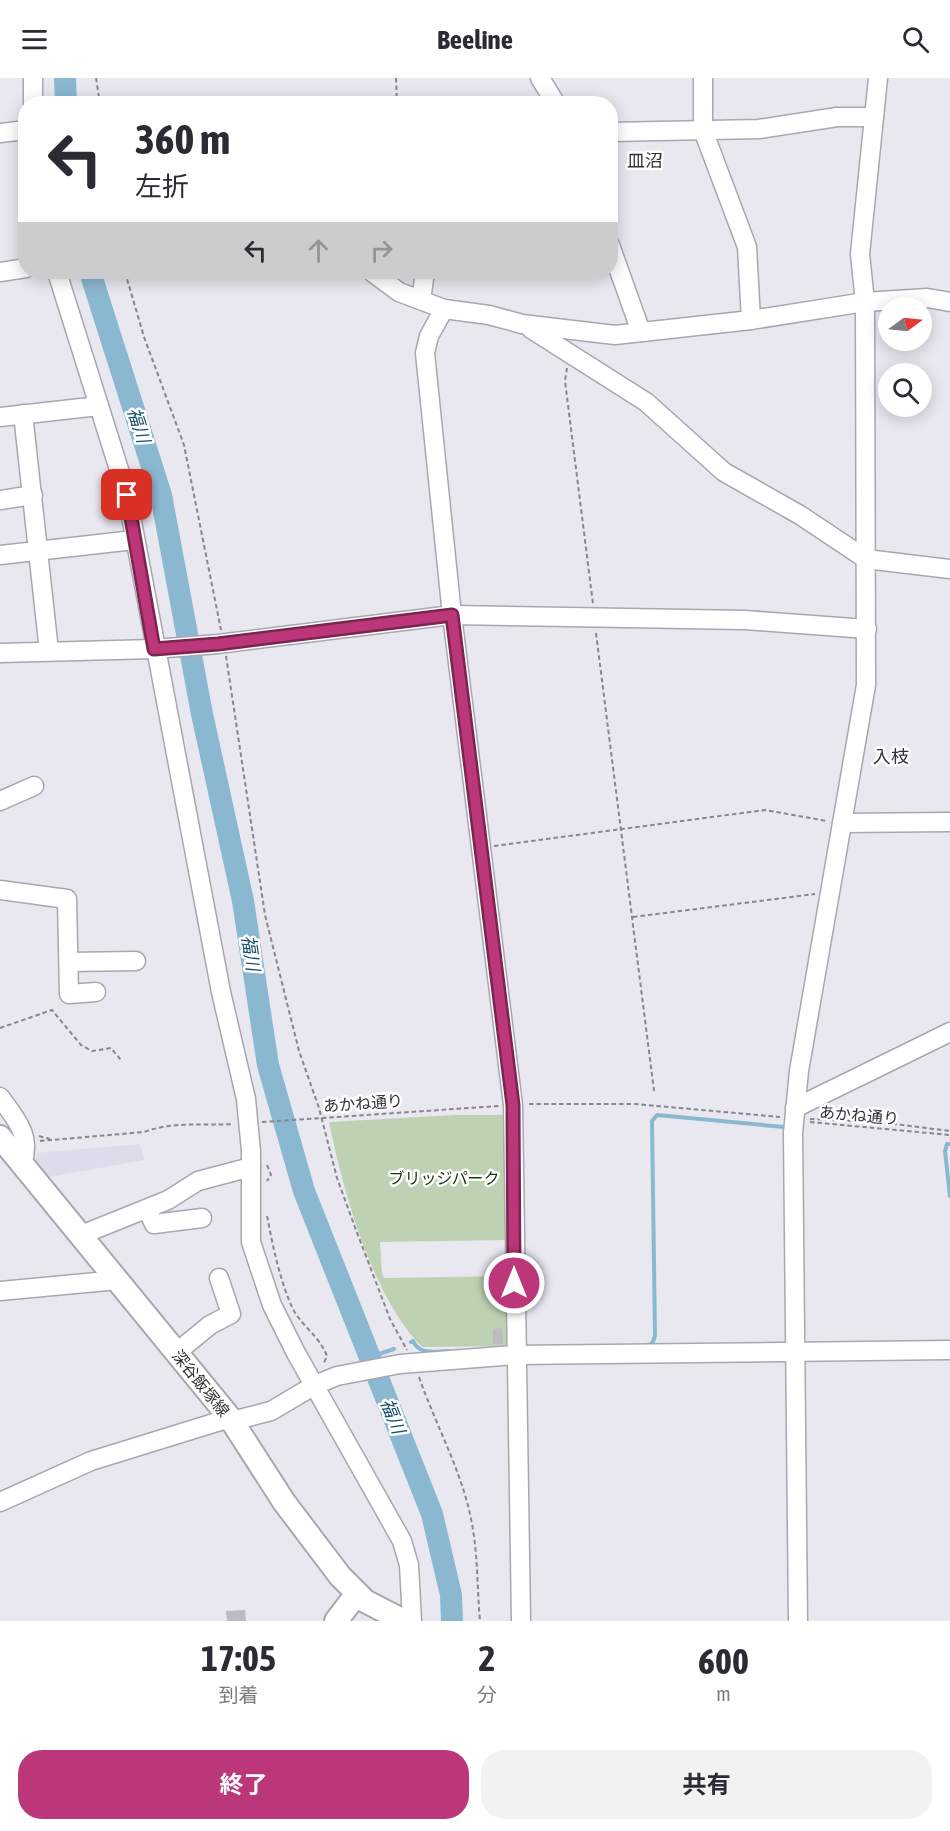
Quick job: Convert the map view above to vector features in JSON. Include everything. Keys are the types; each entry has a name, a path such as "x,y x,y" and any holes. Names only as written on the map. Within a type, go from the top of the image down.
{"main road":[{"name":"深谷飯塚線","path":"0,1137 231,1420 284,1502 356,1594 404,1621"},
{"path":"336,1621 356,1594"}],"street":[{"path":"33,78 33,96"},
{"path":"540,78 551,96"},
{"path":"704,78 703,130 747,247 751,320"},
{"path":"798,1621 794,1115 866,685 865,302 860,254 878,78"},
{"path":"618,132 770,129 837,117 874,117"},
{"path":"0,133 18,131"},
{"path":"618,267 641,332"},
{"path":"0,272 18,269"},
{"path":"59,279 127,495 134,540 158,649 221,992 244,1089 257,1161 251,1242 272,1305 325,1377 402,1541 409,1565 412,1621"},
{"path":"381,279 399,292 444,309 489,315 522,324 615,335 751,320 865,302 927,298 950,302"},
{"path":"421,300 424,279"},
{"path":"444,309 429,336 425,353 452,615 513,1105 515,1355 521,1621"},
{"path":"522,324 646,402 724,472 800,515 866,559 950,569"},
{"path":"0,417 99,406"},
{"path":"23,414 40,550 49,651"},
{"path":"0,500 33,495"},
{"path":"0,555 134,540"},
{"path":"0,653 158,649 221,644 452,615 745,620 867,629"},
{"path":"0,801 34,786"},
{"path":"842,823 950,822"},
{"path":"0,890 67,899 69,994 96,992"},
{"path":"69,962 136,962"},
{"path":"794,1115 950,1032"},
{"path":"0,1097 24,1132 26,1154 22,1164"},
{"path":"81,1235 147,1209 198,1181 257,1161"},
{"path":"147,1209 154,1224 202,1218"},
{"path":"177,1352 210,1325 231,1314 219,1278"},
{"path":"0,1291 118,1280"},
{"path":"0,1502 91,1461 231,1420 271,1411 325,1377 407,1364 515,1355 950,1350"}],"path":[{"path":"96,78 99,96"},
{"path":"396,78 397,96"},
{"path":"127,279 144,337 184,445 221,644 266,915 299,1051 322,1117 337,1178 378,1290 407,1364 458,1475 472,1523 480,1621"},
{"path":"571,354 565,381 654,1090"},
{"path":"481,847 765,810 842,823"},
{"path":"632,918 830,892"},
{"path":"0,1028 51,1010 81,1045 92,1051 111,1048 121,1060"},
{"name":"あかね通り","path":"528,1104 635,1104 869,1121 950,1133"},
{"name":"あかね通り","path":"256,1123 507,1106"},
{"name":"あかね通り","path":"794,1115 812,1124 950,1133"},
{"path":"50,1139 144,1132 158,1127 199,1123 205,1126 234,1124"},
{"path":"257,1161 271,1175 265,1185"},
{"path":"267,1215 278,1264 292,1307 319,1339 327,1356 325,1377"}],"shaded area":[{"path":"140,1144 144,1160 44,1178 36,1169 36,1153"}],"green space":[{"name":"ブリッジパーク","path":"455,1115 507,1115 509,1240 380,1242 382,1273 384,1278 510,1276 511,1346 422,1347 404,1326 374,1272 362,1241 342,1179 329,1122"}],"building":[{"path":"502,1328 503,1344 493,1344 493,1329"},
{"path":"245,1610 246,1621 227,1621 226,1611"}],"waterway":[{"name":"福川","path":"65,78 66,96"},
{"name":"福川","path":"92,279 161,495 202,714 243,901 268,1065 304,1191 432,1514 451,1595 452,1621"},
{"path":"647,1345 652,1344 655,1336 652,1121 657,1115 784,1127"},
{"path":"950,1144 947,1144 945,1151 950,1196"},
{"path":"411,1342 413,1341 424,1351 450,1351"},
{"path":"370,1357 394,1349"}],"district":[{"name":"皿沼","path":"645,160"},
{"name":"入枝","path":"891,756"}],"route":[{"path":"127,495 154,649 218,644 452,615 513,1105 514,1283"}]}
